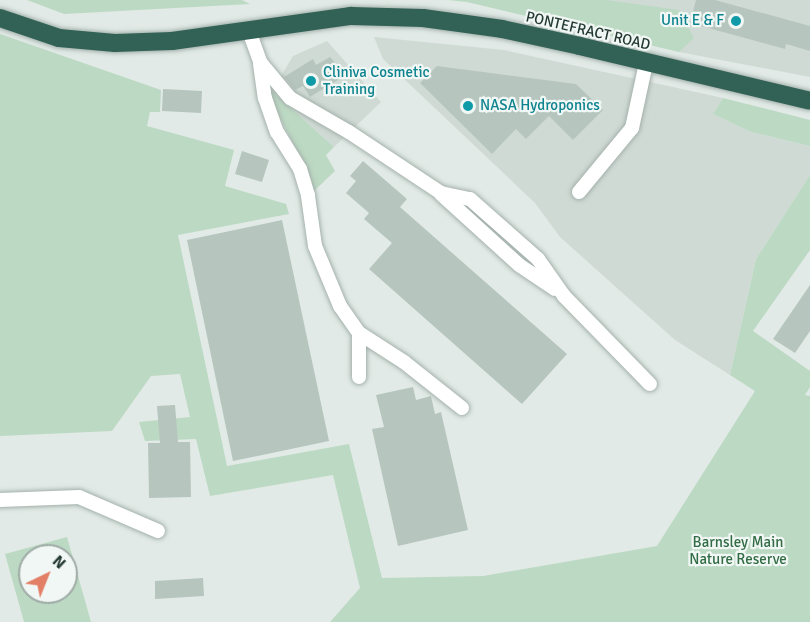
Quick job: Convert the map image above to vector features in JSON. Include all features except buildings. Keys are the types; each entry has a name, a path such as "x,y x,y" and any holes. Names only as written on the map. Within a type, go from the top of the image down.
{"highway":[{"name":"PONTEFRACT ROAD","path":"0,18 59,38 96,42 172,41 249,31 314,19 351,16 423,18 502,29 810,100"}],"lane":[{"path":"249,31 260,62 265,98 277,132 300,169 308,196 315,246 340,306 359,333 404,362 462,408"},
{"path":"260,62 290,98 349,132 441,194 470,199 538,259 564,296 650,384"},
{"path":"579,192 632,128 646,63"},
{"path":"359,333 359,377"},
{"path":"0,500 79,497 158,531"}],"shaded area":[{"path":"493,0 810,0 810,77 679,52"},
{"path":"374,37 504,50 723,98 713,114 751,132 810,146 810,175 756,259 730,375 675,340 560,237 535,203 383,59"},
{"path":"327,41 381,102 334,147 272,91 293,56"}],"green space":[{"path":"27,0 242,0 250,4 64,14"},
{"path":"448,0 607,0 679,10 694,38 679,52 467,2"},
{"name":"Barnsley Main Nature Reserve","path":"0,34 161,90 160,112 150,112 147,126 234,150 225,186 286,204 289,214 178,235 227,466 349,444 382,578 483,576 657,546 755,391 730,375 756,259 810,175 810,250 753,331 810,371 810,387 805,395 810,396 810,622 330,622 360,588 333,475 210,496 196,439 145,441 139,422 190,417 180,374 151,376 112,431 0,436"},
{"path":"272,91 334,147 326,155 335,171 313,192 311,179 269,96"},
{"path":"723,98 810,120 810,146 751,132 713,114"},
{"path":"67,537 69,544 41,544"},
{"path":"18,550 18,601 5,554"},
{"path":"78,576 91,622 24,622 19,604 78,604"}],"place":[{"name":"Unit E & F","path":"736,21"},
{"name":"Cliniva Cosmetic Training","path":"311,81"},
{"name":"NASA Hydroponics","path":"468,106"}]}
